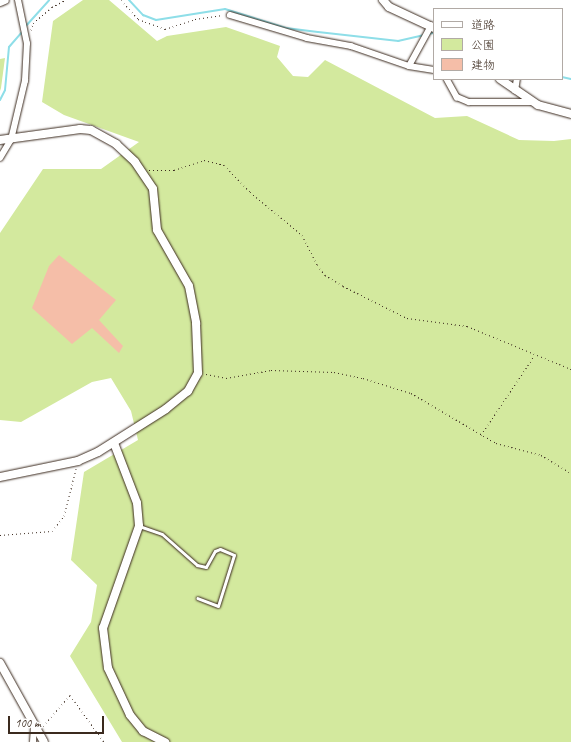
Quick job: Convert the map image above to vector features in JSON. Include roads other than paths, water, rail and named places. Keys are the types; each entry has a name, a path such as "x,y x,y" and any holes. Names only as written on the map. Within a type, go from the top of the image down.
{"street":[{"path":"0,2 5,0"},
{"path":"0,158 11,140 26,81 27,44 18,0"},
{"path":"382,0 389,7 433,27 409,66"},
{"path":"230,15 307,38 351,46 409,66 433,70"},
{"path":"448,80 456,97 469,102 533,102"},
{"path":"501,80 515,92 533,102 571,114"},
{"path":"515,92 517,80"},
{"path":"0,140 11,140 80,129 91,130 116,144 140,169 153,189 158,230 189,286 196,323 198,373 188,391 172,404 114,443 78,460 0,476"},
{"path":"114,443 137,503 139,526 103,628 108,668 130,715 143,731 165,742"},
{"path":"0,663 44,742"},
{"path":"33,742 36,728"}],"lane":[{"path":"139,526 162,534 197,565 206,567 215,552 220,549 234,555 218,606 197,598"}],"waterway":[{"path":"25,27 49,0"},
{"path":"129,0 143,15 156,20 225,9 286,28 318,32 398,41 433,33"},
{"path":"0,100 5,90 9,47 23,31"},
{"path":"563,77 571,79"}]}
